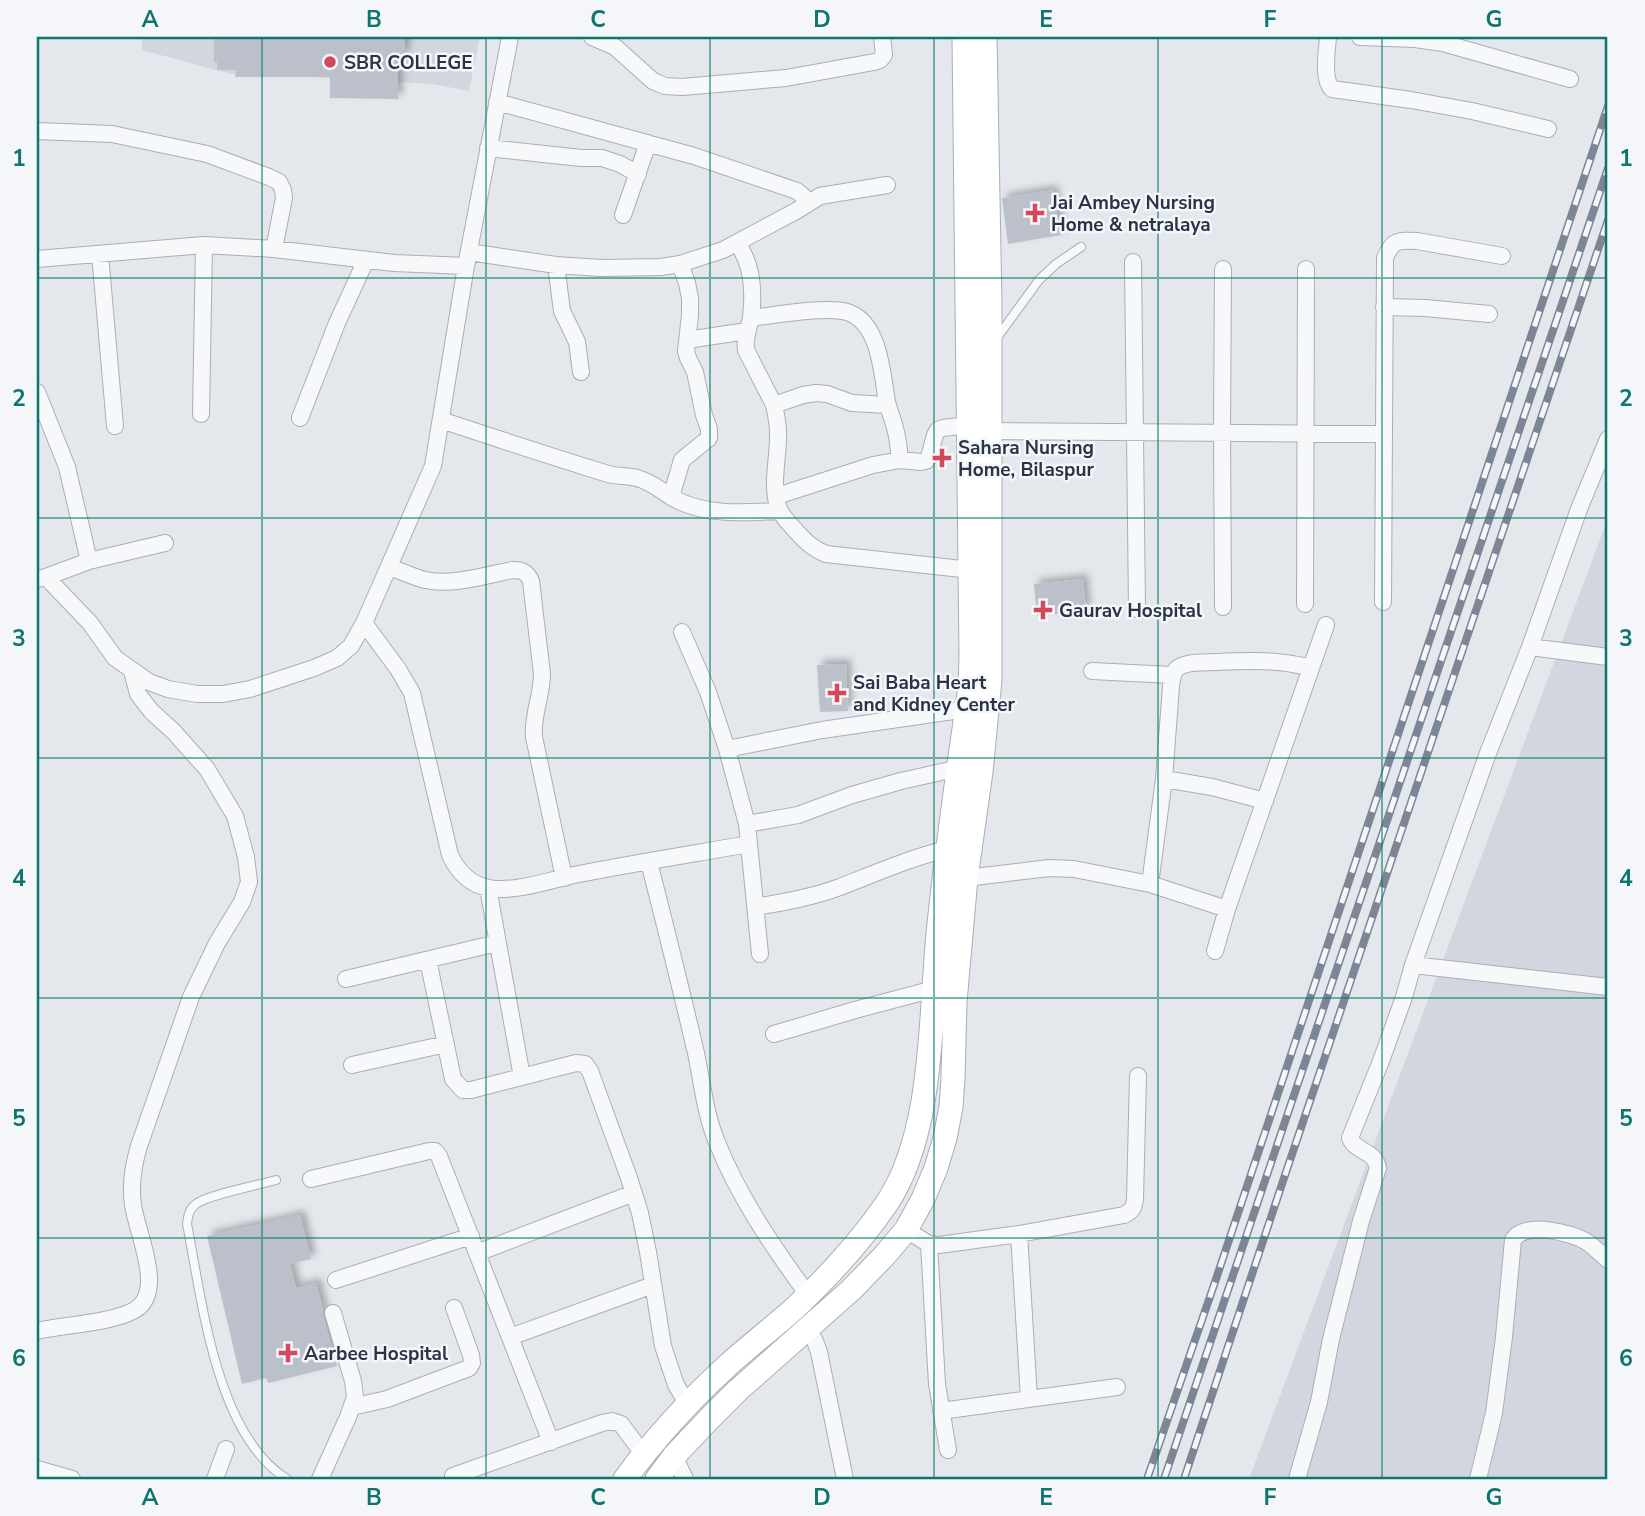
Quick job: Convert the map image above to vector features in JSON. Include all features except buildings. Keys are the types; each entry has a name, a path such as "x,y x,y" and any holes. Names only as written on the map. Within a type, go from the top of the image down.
{"main road":[{"path":"657,1479 674,1456 737,1391 851,1290 885,1255 906,1230 923,1199 945,1138 951,1107 966,878 981,772 990,680 964,37"},
{"path":"979,428 990,348 985,37"},
{"path":"625,1479 688,1405 728,1365 828,1276 888,1201 901,1177 921,1110 929,1049 937,936 967,709 971,656 971,569 979,455"}],"street":[{"path":"165,544 89,561 41,578 90,622 115,658 149,682 197,694 223,694 250,689 314,668 337,658 351,646 364,623 433,466 467,259 510,37"},
{"path":"592,37 615,47 653,81 665,86 682,87 786,78 874,62 884,55 882,37"},
{"path":"1328,37 1326,78 1332,89 1448,106 1548,129"},
{"path":"1360,37 1443,43 1570,79"},
{"path":"497,102 694,156 797,191 810,201"},
{"path":"37,131 112,134 152,141 207,154 269,177 279,182 284,198 274,249"},
{"path":"623,215 648,143"},
{"path":"488,148 602,158 621,164 638,174"},
{"path":"37,259 204,245 274,249 394,263 467,259 601,268 662,267 723,250 820,196 887,185"},
{"path":"1383,602 1385,258 1389,247 1405,241 1502,256"},
{"path":"737,243 745,253 749,265 749,325 744,341 774,405 778,431 778,503 785,519 814,549 826,554 971,569"},
{"path":"201,414 204,245"},
{"path":"100,254 115,426"},
{"path":"300,418 337,323 366,260"},
{"path":"1133,262 1137,609"},
{"path":"671,497 682,460 709,438 695,372 686,351 690,298 680,264"},
{"path":"556,265 562,311 577,342 581,372"},
{"path":"1223,269 1223,607"},
{"path":"1306,269 1306,604"},
{"path":"1384,307 1489,314"},
{"path":"687,340 827,310 848,312 858,318 876,344 900,460"},
{"path":"37,392 67,467 89,561"},
{"path":"774,405 816,393 852,403 888,405"},
{"path":"441,420 607,475 635,477 695,508 719,511 778,503 861,469 900,460 926,461 935,435 943,428 1383,434"},
{"path":"1297,1479 1319,1402 1331,1339 1357,1233 1378,1168 1372,1155 1356,1147 1350,1138 1404,998 1413,965 1488,753 1530,648 1579,509 1608,439"},
{"path":"389,567 423,580 438,582 513,570 528,574 542,674 542,688 533,725 534,737 564,878"},
{"path":"364,623 412,693 450,855 463,876 488,888 522,887 749,844"},
{"path":"1214,951 1326,625"},
{"path":"682,632 708,692 727,748 747,824 760,954"},
{"path":"1530,648 1608,657"},
{"path":"1150,884 1164,779 1172,675 1176,669 1192,663 1276,661 1311,668"},
{"path":"37,1331 108,1319 132,1312 144,1303 150,1287 147,1261 133,1207 133,1167 191,997 217,943 242,902 248,882 246,857 235,816 207,769 138,694 132,671"},
{"path":"1092,671 1172,675"},
{"path":"727,748 822,730 967,709"},
{"path":"747,824 798,815 889,784 959,768"},
{"path":"1164,779 1212,787 1265,801"},
{"path":"756,907 814,896 905,861 947,849"},
{"path":"649,862 715,1139 748,1205 808,1295"},
{"path":"966,878 1049,868 1074,869 1150,884 1227,909"},
{"path":"488,888 522,1077"},
{"path":"346,979 498,943"},
{"path":"428,960 453,1079 463,1090 576,1063 585,1065 590,1071 634,1193 643,1226 663,1346 676,1385 688,1405"},
{"path":"1413,965 1608,987"},
{"path":"774,1034 934,989"},
{"path":"352,1065 446,1044"},
{"path":"906,1230 929,1244 939,1245 1124,1215 1134,1208 1138,1076"},
{"path":"311,1179 420,1152 435,1152 442,1161 551,1442"},
{"path":"477,1253 634,1193"},
{"path":"1478,1479 1494,1412 1513,1240 1522,1231 1550,1230 1587,1242 1608,1260"},
{"path":"1019,1234 1029,1398"},
{"path":"336,1280 471,1236"},
{"path":"929,1244 937,1384 948,1450"},
{"path":"510,1337 653,1285"},
{"path":"352,1406 387,1399 469,1368 472,1363 471,1355 454,1308"},
{"path":"320,1479 355,1397 353,1381 333,1313"},
{"path":"807,1328 819,1352 845,1479"},
{"path":"941,1411 1117,1387"},
{"path":"453,1476 612,1421 621,1424 644,1454"},
{"path":"215,1479 226,1449"},
{"path":"674,1456 685,1479"},
{"path":"37,1469 72,1479"}],"lane":[{"path":"990,348 1040,280 1056,264 1081,247"},
{"path":"276,1180 197,1203 189,1212 187,1224 206,1324 223,1389 240,1425 257,1451 276,1472 287,1479"}],"shaded area":[{"name":"SBR COLLEGE","path":"142,37 480,37 469,91 432,84 231,74 142,50"},
{"path":"1608,518 1608,1479 1249,1479"}],"railway":[{"path":"1147,1479 1608,106"},
{"path":"1164,1479 1608,168"},
{"path":"1184,1479 1608,220"}],"place":[{"name":"SBR COLLEGE","path":"330,62"},
{"name":"Jai Ambey Nursing Home & netralaya","path":"1035,213"},
{"name":"Sahara Nursing Home, Bilaspur","path":"942,458"},
{"name":"Gaurav Hospital","path":"1043,610"},
{"name":"Sai Baba Heart and Kidney Center","path":"837,693"},
{"name":"Aarbee Hospital","path":"288,1353"}]}
